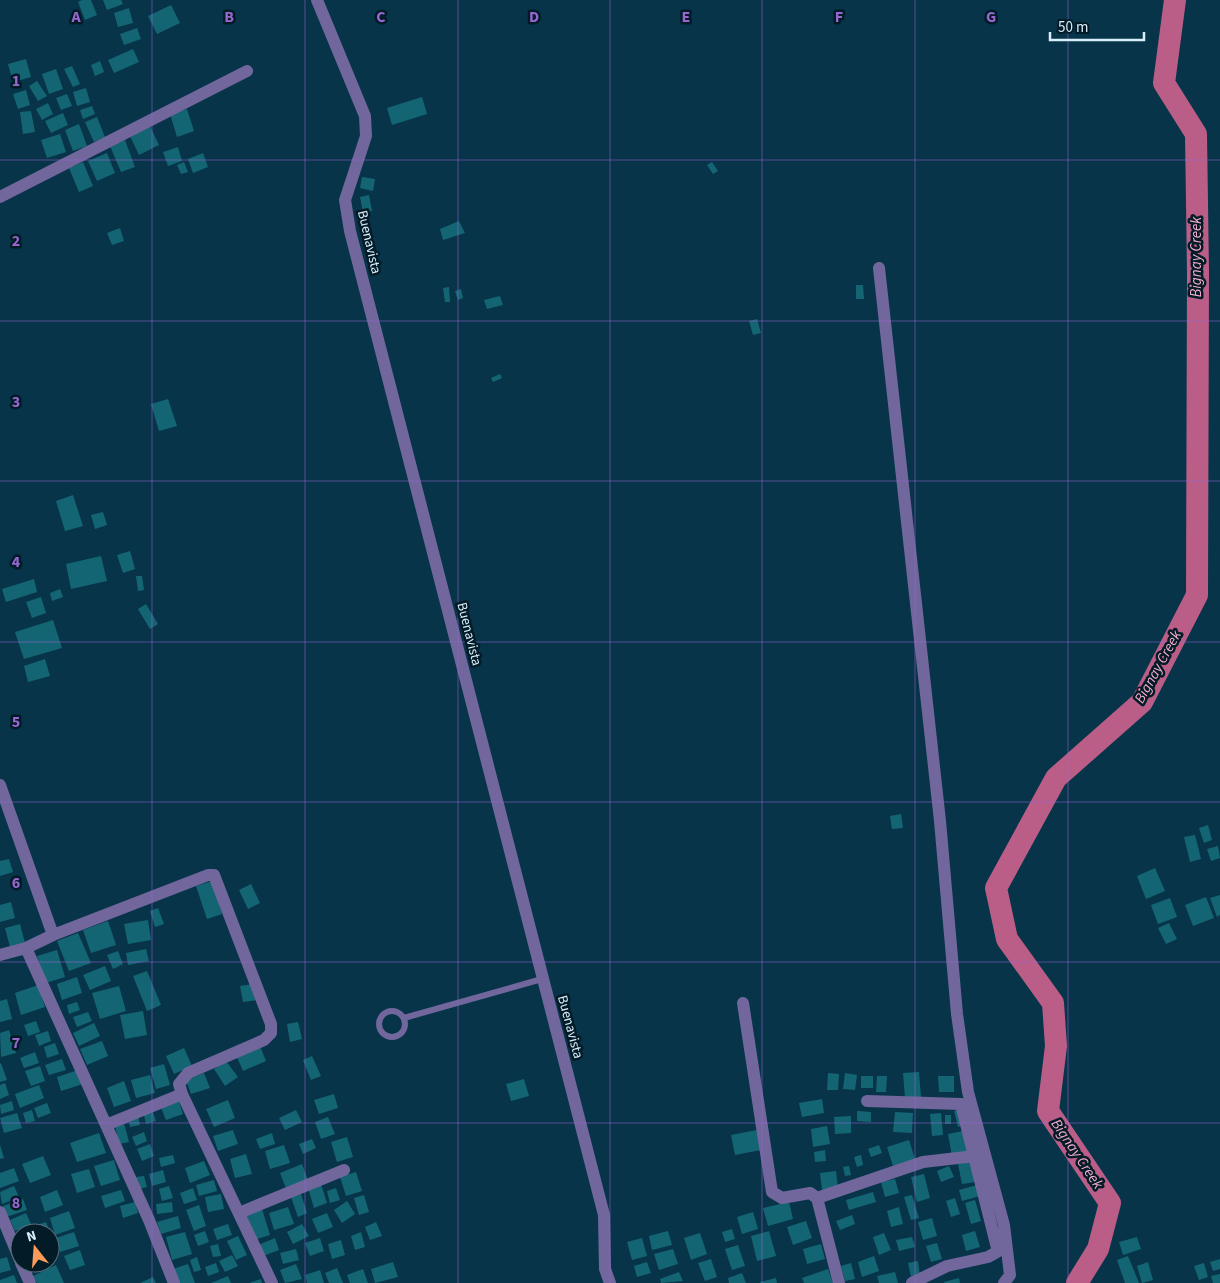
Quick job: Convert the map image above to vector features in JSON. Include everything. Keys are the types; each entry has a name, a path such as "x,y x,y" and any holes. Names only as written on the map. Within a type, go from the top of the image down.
{"street":[{"name":"Buenavista","path":"317,0 366,116 366,136 349,181 345,200 350,231 604,1216 604,1269 610,1283"},
{"path":"0,197 247,71"},
{"path":"879,268 940,821 957,1014 968,1092 1004,1225 1010,1275 1004,1283"},
{"path":"0,785 53,935"},
{"path":"0,955 26,948 53,935 208,875 214,875 271,1024 271,1033 264,1040 188,1073 179,1084 182,1094 272,1283"},
{"path":"26,948 106,1124 174,1283"},
{"path":"743,1004 772,1192 782,1198 810,1193 817,1198 839,1283"},
{"path":"106,1124 182,1094"},
{"path":"867,1101 961,1104 975,1156 997,1252 988,1257 947,1266 912,1283"},
{"path":"817,1198 923,1162 975,1156"},
{"path":"239,1213 344,1170"},
{"path":"0,1212 10,1235"}],"lane":[{"path":"404,1018 542,979"},
{"path":"398,1012 404,1018 405,1027 400,1034 392,1036 381,1030 381,1019 386,1013 398,1012"}],"building":[{"path":"91,0 97,15 85,20 78,2"},
{"path":"103,0 121,0 123,4 107,10"},
{"path":"171,5 180,23 157,34 148,16"},
{"path":"129,8 133,23 118,27 114,13"},
{"path":"137,28 141,39 124,45 120,34"},
{"path":"133,49 139,62 114,73 108,60"},
{"path":"26,59 31,77 13,82 8,64"},
{"path":"100,61 104,72 95,76 91,65"},
{"path":"72,66 80,84 73,87 64,69"},
{"path":"56,69 63,89 49,94 42,74"},
{"path":"37,81 47,96 38,101 29,86"},
{"path":"86,88 90,102 77,106 73,92"},
{"path":"26,90 30,105 18,109 13,94"},
{"path":"67,94 72,106 61,110 56,98"},
{"path":"422,97 427,114 392,125 387,108"},
{"path":"48,103 53,114 42,120 36,109"},
{"path":"92,106 95,114 83,119 80,110"},
{"path":"187,109 194,131 177,137 170,114"},
{"path":"31,111 35,132 23,134 20,112"},
{"path":"63,113 68,125 51,133 45,121"},
{"path":"97,117 105,137 94,142 85,122"},
{"path":"79,124 87,146 73,151 65,130"},
{"path":"149,124 159,145 139,155 129,134"},
{"path":"60,134 66,152 47,158 41,140"},
{"path":"125,140 135,167 121,172 110,146"},
{"path":"178,147 182,161 168,166 163,152"},
{"path":"107,153 115,173 97,181 88,161"},
{"path":"203,153 208,167 193,173 188,159"},
{"path":"83,162 93,186 79,192 69,168"},
{"path":"184,162 188,172 181,174 177,165"},
{"path":"712,162 718,171 713,174 707,165"},
{"path":"362,177 375,179 373,191 360,188"},
{"path":"369,195 372,211 363,212 360,197"},
{"path":"459,221 465,233 443,240 440,229"},
{"path":"120,228 124,241 112,245 107,233"},
{"path":"856,285 863,285 864,299 856,299"},
{"path":"449,287 450,302 445,302 443,288"},
{"path":"461,289 463,298 458,300 455,291"},
{"path":"500,296 503,305 487,309 484,300"},
{"path":"757,319 761,333 753,335 749,321"},
{"path":"500,374 502,378 493,382 491,378"},
{"path":"168,399 177,426 159,431 151,404"},
{"path":"73,495 83,526 65,531 56,501"},
{"path":"103,512 107,525 95,529 91,515"},
{"path":"130,551 135,569 123,573 117,555"},
{"path":"101,556 107,581 71,589 66,564"},
{"path":"136,576 142,576 144,590 138,591"},
{"path":"34,579 37,592 6,602 2,589"},
{"path":"60,589 63,597 52,601 50,593"},
{"path":"41,597 46,613 32,618 26,602"},
{"path":"146,604 158,624 150,629 138,609"},
{"path":"53,620 62,648 24,659 15,632"},
{"path":"45,659 50,676 28,682 24,666"},
{"path":"901,814 903,828 892,829 890,816"},
{"path":"1208,825 1212,840 1204,843 1199,828"},
{"path":"1195,835 1201,859 1190,862 1184,837"},
{"path":"1218,846 1220,858 1211,861 1207,849"},
{"path":"9,859 13,872 0,876 0,861"},
{"path":"1155,868 1165,891 1146,899 1137,876"},
{"path":"212,881 222,914 207,919 196,886"},
{"path":"251,884 260,903 248,909 239,890"},
{"path":"1220,895 1220,915 1217,917 1210,898"},
{"path":"1206,897 1214,918 1193,926 1185,905"},
{"path":"1170,898 1177,917 1158,924 1151,905"},
{"path":"11,902 15,918 0,922 0,905"},
{"path":"158,908 164,924 155,927 150,911"},
{"path":"148,920 151,940 128,944 124,924"},
{"path":"108,921 116,945 91,953 83,930"},
{"path":"1169,923 1177,939 1166,944 1158,928"},
{"path":"20,924 25,943 10,947 5,928"},
{"path":"78,933 91,963 69,971 57,941"},
{"path":"146,949 149,961 128,965 126,953"},
{"path":"57,950 65,977 46,983 37,956"},
{"path":"118,951 123,964 113,969 107,955"},
{"path":"105,966 111,981 90,990 83,975"},
{"path":"147,971 161,1005 147,1011 133,976"},
{"path":"77,977 82,993 62,1000 57,984"},
{"path":"253,984 257,1000 243,1002 240,986"},
{"path":"38,985 45,1007 21,1015 15,993"},
{"path":"119,986 126,1011 100,1019 92,993"},
{"path":"7,999 12,1019 0,1022 0,1001"},
{"path":"77,1002 80,1010 69,1014 67,1005"},
{"path":"143,1011 147,1035 125,1039 120,1015"},
{"path":"88,1012 92,1021 77,1027 73,1017"},
{"path":"36,1021 40,1032 28,1036 24,1025"},
{"path":"298,1022 302,1039 290,1042 287,1024"},
{"path":"94,1023 100,1036 79,1046 73,1033"},
{"path":"9,1030 16,1053 1,1057 0,1033"},
{"path":"48,1031 51,1041 39,1046 35,1035"},
{"path":"102,1041 108,1056 87,1065 80,1049"},
{"path":"55,1043 59,1054 47,1058 44,1047"},
{"path":"260,1046 266,1061 243,1071 236,1055"},
{"path":"184,1048 192,1066 174,1074 166,1056"},
{"path":"35,1052 39,1063 24,1068 20,1058"},
{"path":"312,1056 321,1076 311,1080 303,1060"},
{"path":"62,1059 66,1070 49,1075 45,1065"},
{"path":"226,1061 238,1077 225,1086 214,1069"},
{"path":"0,1064 7,1080 0,1082"},
{"path":"164,1064 170,1085 156,1089 150,1068"},
{"path":"40,1066 45,1081 31,1086 25,1071"},
{"path":"78,1070 83,1084 61,1091 57,1077"},
{"path":"919,1072 921,1097 905,1098 903,1073"},
{"path":"204,1073 210,1088 191,1094 186,1080"},
{"path":"828,1073 839,1074 838,1090 827,1090"},
{"path":"845,1073 857,1075 855,1090 843,1089"},
{"path":"150,1075 155,1093 136,1098 131,1080"},
{"path":"861,1076 873,1076 873,1088 861,1088"},
{"path":"877,1076 887,1076 886,1092 876,1092"},
{"path":"938,1076 954,1076 954,1092 939,1092"},
{"path":"524,1079 529,1096 511,1101 506,1084"},
{"path":"124,1081 131,1101 114,1107 107,1088"},
{"path":"5,1083 9,1095 0,1099 0,1085"},
{"path":"39,1085 44,1098 20,1108 15,1094"},
{"path":"334,1094 338,1108 319,1114 314,1100"},
{"path":"178,1099 183,1114 166,1120 160,1105"},
{"path":"822,1099 824,1113 802,1117 799,1103"},
{"path":"228,1100 235,1118 214,1127 206,1109"},
{"path":"12,1101 14,1110 1,1114 0,1105"},
{"path":"47,1103 51,1113 38,1118 34,1108"},
{"path":"152,1109 156,1121 146,1124 143,1111"},
{"path":"959,1109 964,1125 958,1127 954,1111"},
{"path":"32,1110 35,1121 26,1123 23,1113"},
{"path":"296,1110 302,1122 285,1130 279,1118"},
{"path":"857,1111 871,1112 871,1122 857,1121"},
{"path":"895,1112 913,1113 912,1133 893,1132"},
{"path":"17,1113 22,1128 4,1133 0,1118"},
{"path":"941,1113 943,1135 932,1136 930,1114"},
{"path":"138,1115 140,1125 130,1127 128,1117"},
{"path":"945,1115 951,1115 951,1124 945,1124"},
{"path":"851,1116 851,1133 835,1134 834,1117"},
{"path":"328,1117 335,1134 321,1139 315,1122"},
{"path":"124,1123 129,1142 119,1144 115,1125"},
{"path":"827,1126 830,1144 813,1147 811,1129"},
{"path":"233,1130 238,1144 218,1151 213,1136"},
{"path":"757,1130 761,1150 735,1155 731,1135"},
{"path":"963,1131 968,1152 952,1156 948,1134"},
{"path":"144,1132 147,1141 136,1146 132,1137"},
{"path":"99,1133 106,1153 77,1162 70,1143"},
{"path":"272,1133 275,1144 260,1149 256,1139"},
{"path":"347,1137 353,1157 337,1162 331,1142"},
{"path":"312,1139 316,1148 303,1154 299,1144"},
{"path":"909,1140 915,1159 893,1166 887,1147"},
{"path":"150,1144 154,1156 142,1161 137,1149"},
{"path":"0,1145 4,1158 0,1159"},
{"path":"284,1145 290,1163 270,1169 265,1151"},
{"path":"879,1145 882,1153 871,1157 868,1149"},
{"path":"825,1150 826,1161 815,1162 814,1152"},
{"path":"246,1154 252,1174 235,1178 230,1159"},
{"path":"173,1155 175,1163 161,1167 159,1158"},
{"path":"861,1155 863,1165 857,1167 854,1157"},
{"path":"43,1156 51,1175 30,1183 22,1164"},
{"path":"114,1160 120,1180 101,1186 94,1166"},
{"path":"204,1161 210,1175 190,1183 185,1168"},
{"path":"971,1161 975,1182 962,1184 958,1164"},
{"path":"302,1164 309,1183 287,1191 280,1173"},
{"path":"849,1166 851,1175 845,1176 843,1167"},
{"path":"949,1166 954,1177 941,1182 937,1171"},
{"path":"14,1168 19,1181 0,1188 0,1173"},
{"path":"89,1169 95,1187 77,1193 71,1174"},
{"path":"163,1170 166,1182 152,1186 149,1174"},
{"path":"836,1171 838,1188 822,1190 820,1173"},
{"path":"356,1172 362,1191 346,1196 340,1177"},
{"path":"924,1174 930,1198 917,1202 911,1177"},
{"path":"144,1176 147,1187 139,1189 136,1177"},
{"path":"895,1179 899,1193 885,1197 881,1182"},
{"path":"214,1180 217,1191 199,1196 196,1185"},
{"path":"321,1184 327,1203 314,1208 308,1188"},
{"path":"977,1185 980,1196 962,1201 959,1190"},
{"path":"14,1186 19,1197 2,1204 0,1192"},
{"path":"169,1186 173,1198 162,1201 159,1189"},
{"path":"193,1188 197,1200 184,1204 180,1193"},
{"path":"336,1188 340,1200 330,1203 327,1191"},
{"path":"57,1190 63,1205 45,1212 40,1197"},
{"path":"121,1190 125,1201 105,1208 101,1196"},
{"path":"873,1192 876,1202 849,1210 846,1200"},
{"path":"221,1194 224,1209 208,1212 205,1197"},
{"path":"301,1194 307,1213 298,1217 291,1197"},
{"path":"364,1195 369,1212 359,1215 354,1198"},
{"path":"912,1195 919,1218 911,1220 904,1197"},
{"path":"955,1198 960,1214 951,1217 946,1201"},
{"path":"23,1199 27,1210 6,1217 3,1206"},
{"path":"975,1200 981,1221 971,1224 965,1203"},
{"path":"347,1201 355,1214 342,1223 334,1210"},
{"path":"135,1202 138,1213 123,1218 120,1206"},
{"path":"172,1202 173,1212 157,1214 156,1204"},
{"path":"789,1202 793,1219 768,1226 763,1208"},
{"path":"199,1205 206,1226 194,1231 186,1210"},
{"path":"288,1207 294,1224 274,1230 269,1213"},
{"path":"899,1207 903,1224 891,1227 887,1211"},
{"path":"262,1209 270,1235 254,1240 246,1214"},
{"path":"69,1211 75,1228 60,1233 60,1223 51,1223 50,1218"},
{"path":"753,1212 758,1229 742,1234 737,1217"},
{"path":"26,1213 31,1223 11,1223 10,1220"},
{"path":"327,1213 333,1227 318,1233 312,1219"},
{"path":"852,1215 855,1224 840,1230 836,1221"},
{"path":"178,1216 181,1228 161,1234 157,1222"},
{"path":"932,1218 937,1236 923,1240 918,1222"},
{"path":"806,1221 812,1238 793,1245 787,1227"},
{"path":"376,1222 382,1236 370,1240 365,1227"},
{"path":"228,1224 232,1235 217,1240 213,1229"},
{"path":"302,1224 309,1236 293,1244 287,1232"},
{"path":"732,1229 735,1239 725,1242 722,1232"},
{"path":"205,1231 209,1242 198,1246 194,1235"},
{"path":"668,1231 672,1245 652,1250 649,1236"},
{"path":"769,1231 776,1256 757,1261 751,1236"},
{"path":"975,1231 980,1247 966,1251 962,1235"},
{"path":"74,1232 79,1246 60,1252 60,1237"},
{"path":"185,1232 192,1254 172,1260 166,1237"},
{"path":"361,1232 365,1247 355,1250 351,1236"},
{"path":"700,1233 707,1254 691,1260 684,1238"},
{"path":"884,1233 891,1250 879,1255 873,1237"},
{"path":"238,1236 247,1255 236,1260 227,1241"},
{"path":"912,1237 915,1247 899,1251 896,1240"},
{"path":"1137,1237 1141,1249 1123,1255 1119,1242"},
{"path":"275,1238 279,1250 263,1256 258,1245"},
{"path":"320,1238 324,1251 310,1256 305,1243"},
{"path":"642,1238 647,1256 632,1260 627,1242"},
{"path":"341,1240 345,1255 332,1259 328,1244"},
{"path":"937,1243 942,1259 931,1262 926,1246"},
{"path":"218,1244 221,1256 213,1257 210,1246"},
{"path":"821,1244 825,1259 807,1264 803,1249"},
{"path":"738,1245 745,1266 732,1270 725,1249"},
{"path":"296,1249 299,1260 283,1264 280,1253"},
{"path":"673,1249 678,1264 659,1270 654,1254"},
{"path":"80,1250 85,1265 70,1270 64,1256"},
{"path":"232,1255 238,1266 225,1272 219,1261"},
{"path":"874,1256 879,1271 862,1277 858,1262"},
{"path":"1128,1256 1139,1283 1125,1283 1117,1260"},
{"path":"7,1257 10,1270 0,1273 0,1259"},
{"path":"197,1257 201,1270 194,1272 190,1260"},
{"path":"711,1259 717,1277 705,1281 698,1263"},
{"path":"1220,1259 1220,1269 1213,1271 1210,1262"},
{"path":"918,1261 920,1276 911,1277 908,1263"},
{"path":"393,1262 398,1277 375,1283 371,1269"},
{"path":"647,1262 651,1273 637,1277 634,1266"},
{"path":"1148,1262 1153,1280 1142,1283 1137,1266"},
{"path":"216,1263 219,1272 208,1276 205,1267"},
{"path":"851,1263 855,1279 845,1281 841,1266"},
{"path":"1204,1263 1208,1277 1199,1280 1194,1266"},
{"path":"188,1264 195,1283 178,1283 173,1269"},
{"path":"296,1264 302,1279 285,1283 280,1270"},
{"path":"337,1268 343,1283 329,1283 325,1273"},
{"path":"363,1269 368,1283 350,1283 347,1275"},
{"path":"828,1269 833,1283 804,1283 802,1278"},
{"path":"320,1270 324,1283 307,1283 305,1275"},
{"path":"679,1272 683,1281 661,1283 660,1279"},
{"path":"895,1272 898,1283 879,1283 877,1276"},
{"path":"39,1273 60,1273 64,1283 37,1283 33,1276"},
{"path":"742,1273 746,1283 729,1283 728,1278"},
{"path":"1220,1274 1220,1283 1213,1283 1211,1276"},
{"path":"14,1275 17,1283 0,1283 0,1280"},
{"path":"228,1276 231,1283 211,1283"},
{"path":"153,1277 156,1283 140,1283"},
{"path":"776,1278 777,1283 760,1283 760,1282"},
{"path":"959,1278 960,1283 944,1283 944,1282"},
{"path":"261,1279 262,1283 249,1283"}],"waterway":[{"name":"Bignay Creek","path":"1077,1283 1098,1249 1110,1203 1048,1111 1056,1046 1053,1003 1007,939 996,888 1056,778 1142,702 1197,595 1198,272 1196,134 1164,83 1175,0"}]}
